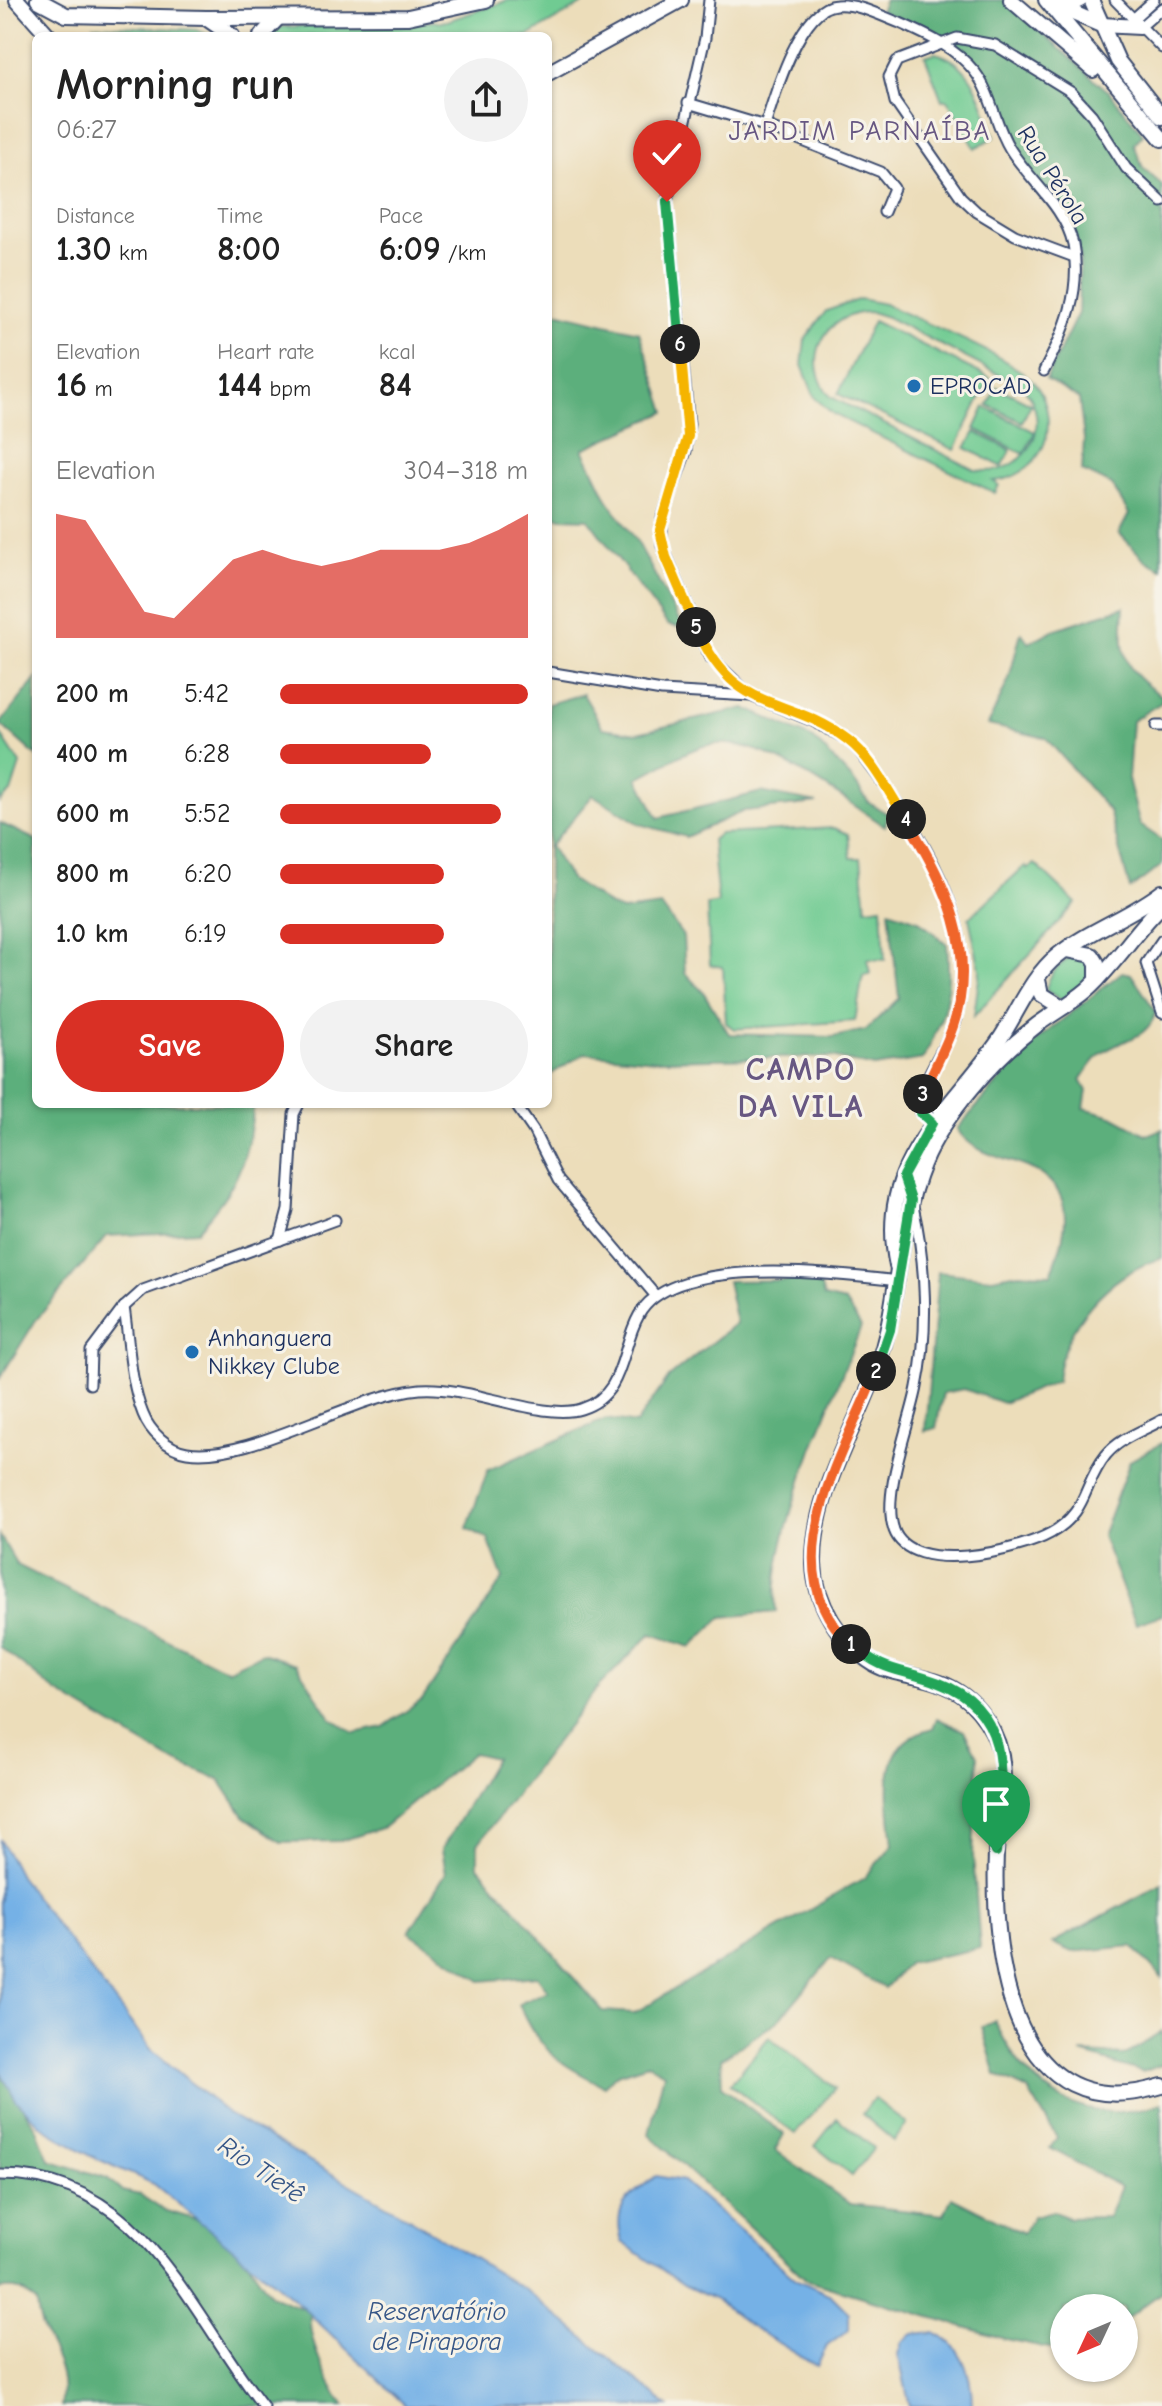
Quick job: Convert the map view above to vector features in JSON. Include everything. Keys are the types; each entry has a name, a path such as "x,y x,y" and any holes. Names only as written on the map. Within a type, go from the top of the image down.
{"main road":[{"path":"17,0 45,32"},
{"path":"38,0 66,15 206,18 425,16 486,0"},
{"path":"552,71 681,0"},
{"path":"1011,0 1121,93"},
{"path":"1046,0 1162,139"},
{"path":"1046,0 1101,25 1136,23"},
{"path":"1061,9 1080,0"},
{"path":"1091,0 1118,61 1162,117"},
{"path":"206,18 226,32"},
{"path":"265,32 279,18"},
{"path":"1118,61 1122,41 1136,23"},
{"path":"899,1278 892,1228 903,1176 941,1120 1058,956 1162,892"},
{"path":"1162,905 1097,980 993,1065 941,1120 911,1200 899,1278 880,1358 823,1500 815,1546 819,1594 845,1638 875,1664 940,1683 963,1696 988,1721 1001,1757 1003,1784 996,1852 999,1927 1017,2021 1035,2053 1056,2074 1101,2094 1118,2096 1162,2086"},
{"path":"1067,950 1092,955 1097,963 1097,980"},
{"path":"1038,980 1041,994 1062,1007"}],"street":[{"path":"709,0 705,38 667,202 688,436 660,530 666,557 709,656 751,696"},
{"path":"1115,0 1162,48"},
{"path":"1136,23 1154,0"},
{"path":"765,126 785,64 813,20 828,7 861,9 940,42 968,38 995,45 1071,92 1092,115 1126,168 1162,202"},
{"path":"1136,23 1162,8"},
{"name":"Rua Pérola","path":"1044,371 1069,320 1074,257 1065,223 1008,145 980,78 967,62 940,42 904,56 891,68 890,89 895,102 961,197 977,212 1015,235 1074,257"},
{"path":"688,103 765,126 881,172 894,188 884,212"},
{"path":"552,673 662,691 751,696 813,721 847,739 860,752 907,821 947,894 963,951 954,1025 924,1090 921,1113 941,1120"},
{"path":"1162,940 1146,963 1162,1013"},
{"path":"280,1240 288,1210 294,1114 297,1108"},
{"path":"518,1108 533,1130 558,1180 655,1295"},
{"path":"903,1176 921,1240 918,1386 891,1498 894,1532 905,1545 929,1554 976,1556 1038,1539 1071,1520 1111,1449 1162,1420"},
{"path":"90,1384 91,1351 124,1307 153,1285 335,1220"},
{"path":"124,1307 137,1398 144,1417 169,1445 198,1453 230,1448 414,1390 448,1389 550,1410 578,1410 591,1405 612,1386 620,1374 638,1316 655,1295 683,1284 744,1273 808,1271 899,1278"},
{"path":"0,2175 20,2175 65,2185 106,2205 140,2234 177,2277 235,2370 263,2406"}],"green space":[{"path":"509,0 590,0 535,32 273,32 281,27 447,21"},
{"path":"885,0 1005,0 1110,93 1143,134 1134,144 1143,168 1162,185 1162,569 1146,561 1119,533 1129,514 1112,485 1082,471 1084,439 1079,399 1046,379 1078,313 1080,255 1072,228 1018,158 983,76 970,59 936,34 880,11"},
{"path":"94,25 202,32 100,32"},
{"path":"935,53 959,65 968,75 981,98 995,137 975,148 947,99 942,100 925,56"},
{"path":"860,299 884,304 988,352 1025,374 1040,392 1048,416 1045,441 1038,456 1015,475 993,481 999,485 995,493 833,414 815,398 802,365 805,340 826,311","holes":["871,312 887,317 1023,387 1032,402 1036,418 1035,433 1021,458 993,471 975,470 831,397 818,369 818,354 830,329 855,314"]},
{"path":"552,311 639,332 666,412 583,449 607,499 638,543 683,628 668,625 588,519 560,518 552,512"},
{"name":"EPROCAD","path":"873,321 990,378 955,450 838,394"},
{"path":"997,387 1031,404 1022,422 988,405"},
{"path":"985,407 1035,432 1024,454 975,429"},
{"path":"975,432 1011,450 1002,467 966,448"},
{"path":"1124,607 1126,659 1138,677 1162,696 1162,702 1132,721 1128,779 1140,825 1162,840 1162,865 1130,889 1109,811 1046,738 988,725 1009,679 1021,632 1029,643 1053,630"},
{"path":"32,684 32,752 0,724"},
{"path":"583,694 603,728 637,733 745,708 814,739 853,780 869,803 888,814 885,826 823,784 774,757 750,748 726,744 696,749 638,778 658,818 761,792 817,803 744,811 686,837 640,824 593,795 552,844 552,703"},
{"path":"0,733 20,764 11,792 0,802"},
{"path":"0,823 32,838 32,1108 253,1108 248,1144 238,1174 197,1231 107,1236 36,1320 0,1378"},
{"path":"834,828 848,834 851,858 861,858 866,908 882,906 885,960 867,959 870,974 863,975 855,1021 734,1029 726,1023 723,967 710,965 707,905 718,903 712,840 719,834"},
{"path":"552,849 570,879 612,907 622,911 661,906 683,936 685,973 704,993 729,1034 833,1037 866,1030 899,998 889,910 918,920 947,944 946,1003 923,1059 874,1067 832,1057 655,1060 585,1053 552,1074"},
{"path":"1035,864 1076,903 974,1016 980,970 969,918 1025,866 1028,869"},
{"path":"1077,954 1094,961 1088,981 1061,1000 1046,990 1047,984 1066,960"},
{"path":"1122,972 1131,974 1156,1012 1147,1029 1101,1054 1093,1063 1081,1080 1087,1091 1084,1108 1112,1116 1147,1135 1162,1129 1162,1258 1124,1276 1091,1305 1068,1341 1057,1381 1003,1403 964,1389 943,1393 936,1428 925,1431 938,1272 992,1278 1018,1273 1051,1274 1065,1224 1060,1195 1052,1183 1038,1172 976,1148 957,1129 1032,1044"},
{"path":"819,1280 824,1297 845,1302 861,1327 792,1509 776,1582 776,1612 722,1617 691,1647 651,1634 599,1686 478,1844 478,1866 603,2011 634,2013 864,1878 893,1845 889,1809 890,1774 894,1758 902,1745 914,1735 933,1728 937,1718 964,1731 978,1756 973,1855 980,1948 908,1963 885,1988 831,1958 778,2021 721,2059 722,2087 784,2134 775,2150 850,2204 944,2215 952,2197 1023,2233 1033,2216 1053,2211 1068,2218 1108,2217 1121,2187 1050,2148 1057,2138 1028,2090 996,2075 982,2027 995,2021 1024,2068 1042,2086 1062,2099 1084,2108 1108,2112 1162,2103 1162,2292 1138,2310 1138,2294 1050,2294 1050,2348 1005,2339 808,2281 649,2134 664,2073 648,2064 617,2074 604,2086 575,2071 543,2045 519,2004 548,1991 537,1976 481,1981 409,1932 446,1873 442,1849 495,1758 473,1753 384,1827 341,1841 281,1842 244,1816 220,1780 169,1759 56,1692 0,1647 0,1536 17,1565 227,1670 262,1653 296,1664 331,1718 355,1733 383,1727 422,1700 503,1579 488,1539 467,1528 488,1470 606,1419 636,1424 669,1377 736,1323 727,1281"},
{"path":"1162,1443 1162,1615 1136,1624 1102,1536 1130,1461"},
{"path":"1162,1884 1162,1978 1132,1946 1072,1952 1052,1943"},
{"path":"1162,2032 1162,2065 1142,2072 1081,2053 1126,2055"},
{"path":"769,2037 835,2088 795,2134 730,2084"},
{"path":"0,2073 37,2129 49,2160 107,2178 122,2191 140,2195 163,2210 201,2221 243,2255 271,2295 310,2311 312,2335 320,2360 345,2406 61,2406 61,2376 43,2330 37,2303 20,2290 0,2290"},
{"path":"874,2098 907,2124 894,2141 862,2114"},
{"path":"837,2118 874,2148 852,2176 815,2146"}],"water":[{"name":"Reservatório de Pirapora","path":"0,1839 19,1876 151,2049 228,2114 409,2218 528,2292 668,2406 406,2406 293,2298 154,2184 91,2156 41,2126 16,2100 0,2071"},
{"path":"656,2176 683,2181 797,2280 831,2295 849,2313 849,2330 827,2346 817,2366 747,2324 716,2300 685,2286 622,2242 619,2229 621,2210 631,2196"},
{"path":"934,2332 952,2345 964,2362 972,2406 910,2406 898,2354 902,2342 913,2334"}],"place":[{"name":"EPROCAD","path":"914,386"},
{"name":"Anhanguera Nikkey Clube","path":"192,1352"}],"district":[{"name":"JARDIM PARNAÍBA","path":"860,131"},
{"name":"CAMPO DA VILA","path":"801,1088"}],"route":[{"path":"667,202 689,424 686,451 660,530 666,557 714,664 751,696 813,721 847,739 874,770 923,847 947,894 963,951 954,1025 921,1099 921,1113 932,1123 912,1154 903,1176 911,1200 890,1330 828,1483 817,1524 814,1566 824,1608 845,1638 861,1653 875,1664 940,1683 963,1696 988,1721 997,1740 1003,1784 996,1852"}],"water label":[{"name":"Rio Tietê","path":"261,2170"}]}
